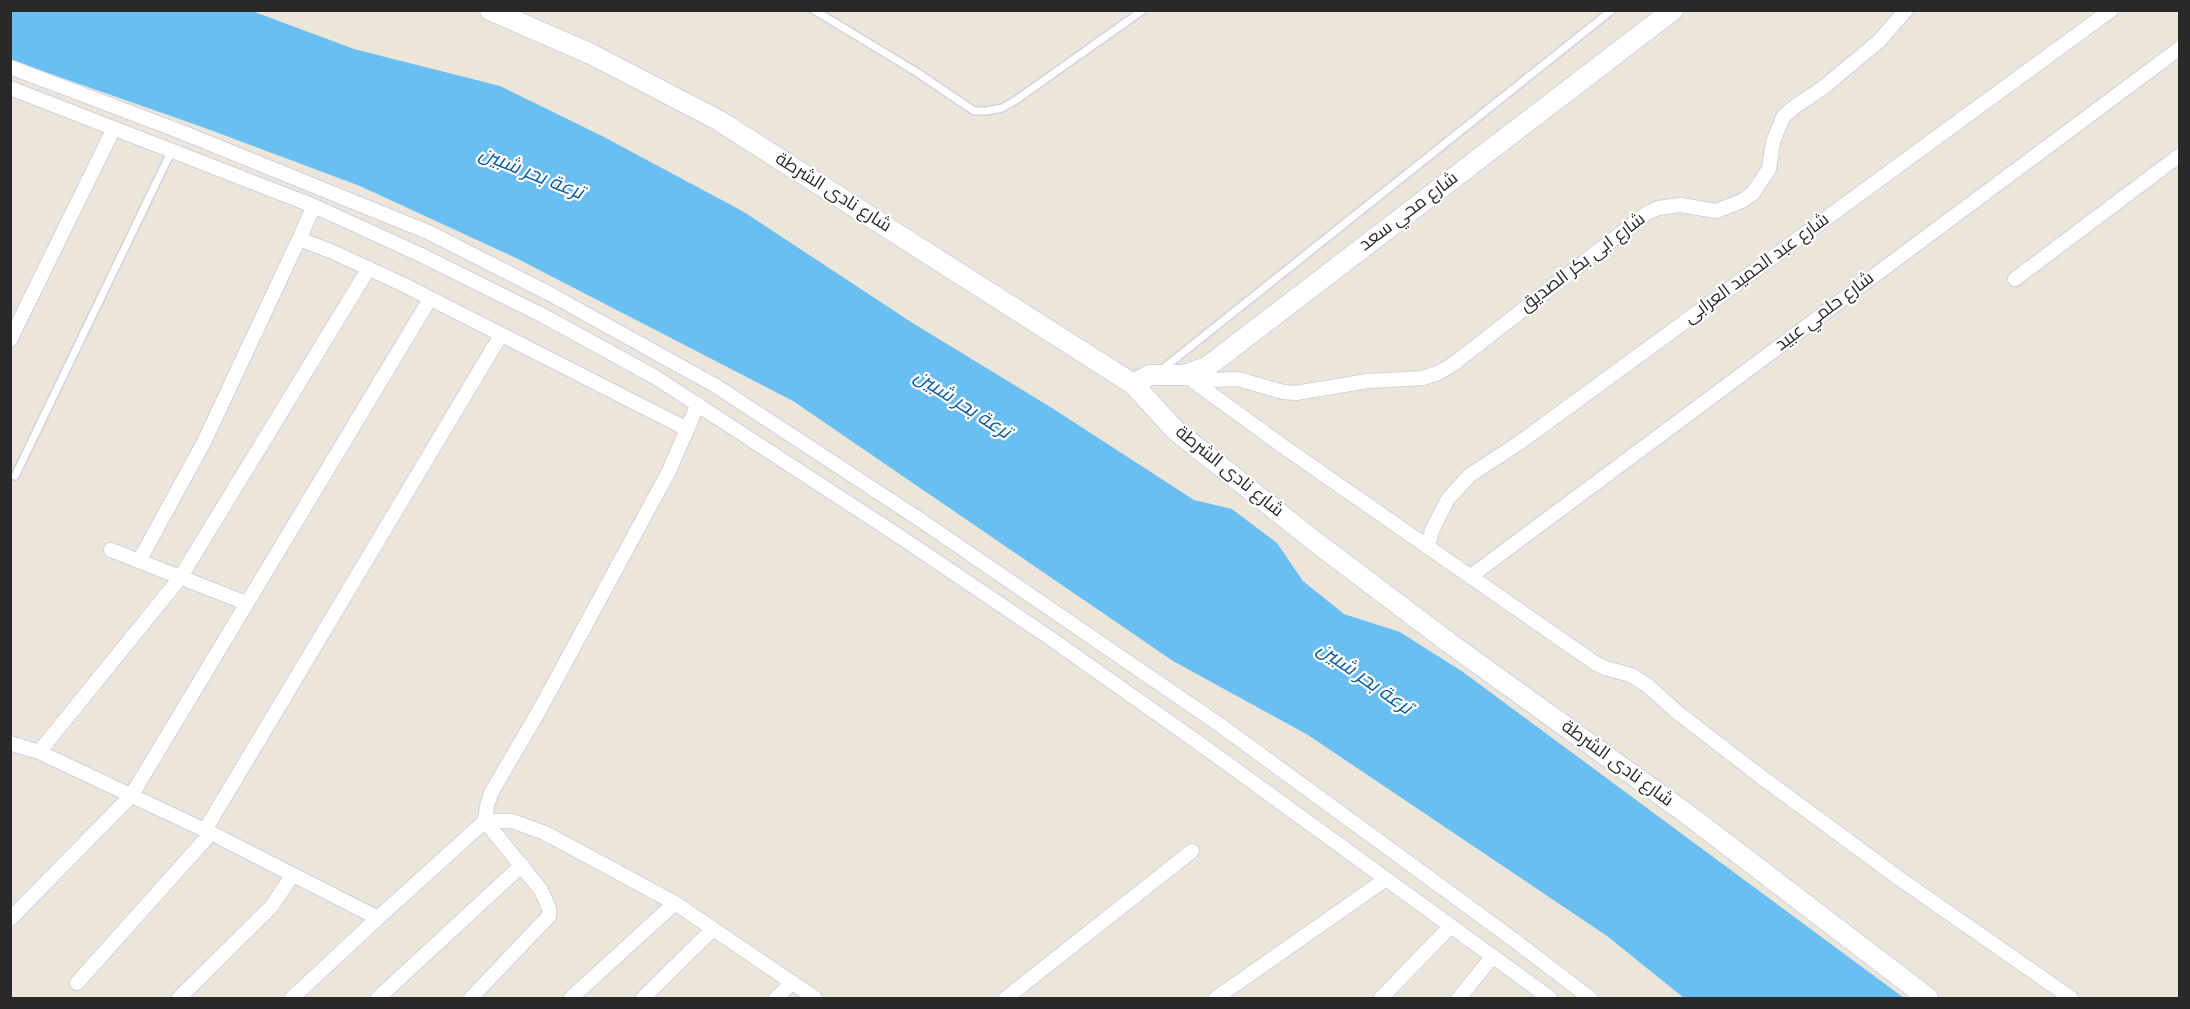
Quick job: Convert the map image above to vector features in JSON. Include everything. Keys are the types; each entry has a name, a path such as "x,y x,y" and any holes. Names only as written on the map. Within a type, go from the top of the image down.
{"main road":[{"name":"شارع نادى الشرطة","path":"490,10 601,59 718,120 1133,384 1176,430 1313,540 1448,642 1687,814 1928,999"},
{"name":"شارع محي سعد","path":"1133,384 1156,374 1185,375 1207,367 1673,10"}],"street":[{"name":"شارع ابى بكر الصديق","path":"1185,375 1211,380 1238,379 1283,392 1296,393 1368,381 1423,378 1438,373 1647,213 1658,208 1680,206 1716,211 1742,201 1762,182 1768,169 1777,129 1784,117 1824,87 1878,41 1906,10"},
{"name":"شارع عبد الحميد العرابى","path":"1428,546 1432,530 1443,507 1470,474 1529,436 2111,10"},
{"name":"شارع حلمي عبيد","path":"1471,576 2180,48"},
{"path":"10,67 179,131 428,232 550,294 716,386 919,519 1220,725 1510,937 1590,999"},
{"path":"10,88 314,206 419,254 542,315 655,378 902,538 1050,638 1203,746 1550,999"},
{"path":"10,340 114,128"},
{"path":"2015,279 2180,155"},
{"path":"140,561 204,442 314,206"},
{"path":"299,239 369,268 687,429"},
{"path":"39,752 180,578 369,268"},
{"path":"10,919 131,796 430,299"},
{"path":"77,983 208,832 501,335"},
{"path":"1185,375 1284,447 1594,663 1631,675 1647,685 1677,712 1756,773 1900,879 2071,999"},
{"path":"292,999 485,821 492,793 669,471 698,404"},
{"path":"111,550 246,603"},
{"path":"10,744 39,752 208,832 378,918"},
{"path":"471,999 549,916 549,908 541,890 485,821"},
{"path":"485,821 512,821 545,833 675,903 815,999"},
{"path":"1006,999 1192,851"},
{"path":"378,999 522,865"},
{"path":"179,999 271,907 292,876"},
{"path":"1216,999 1386,879"},
{"path":"571,999 675,903"},
{"path":"1381,999 1451,926"},
{"path":"643,999 713,929"},
{"path":"1459,999 1493,956"},
{"path":"776,999 792,983"}],"lane":[{"path":"814,10 918,73 974,111 987,111 1002,108 1016,100 1143,10"},
{"path":"1156,374 1612,10"},
{"path":"15,476 172,150"}],"water":[{"name":"ترعة بحر شبين","path":"11,10 252,11 354,49 500,86 604,137 744,212 911,322 1052,408 1194,500 1232,509 1277,543 1303,581 1344,614 1400,632 1463,672 1904,998 1684,998 1607,936 1308,735 1173,661 793,401 516,258 360,186 205,128 11,60"}]}
